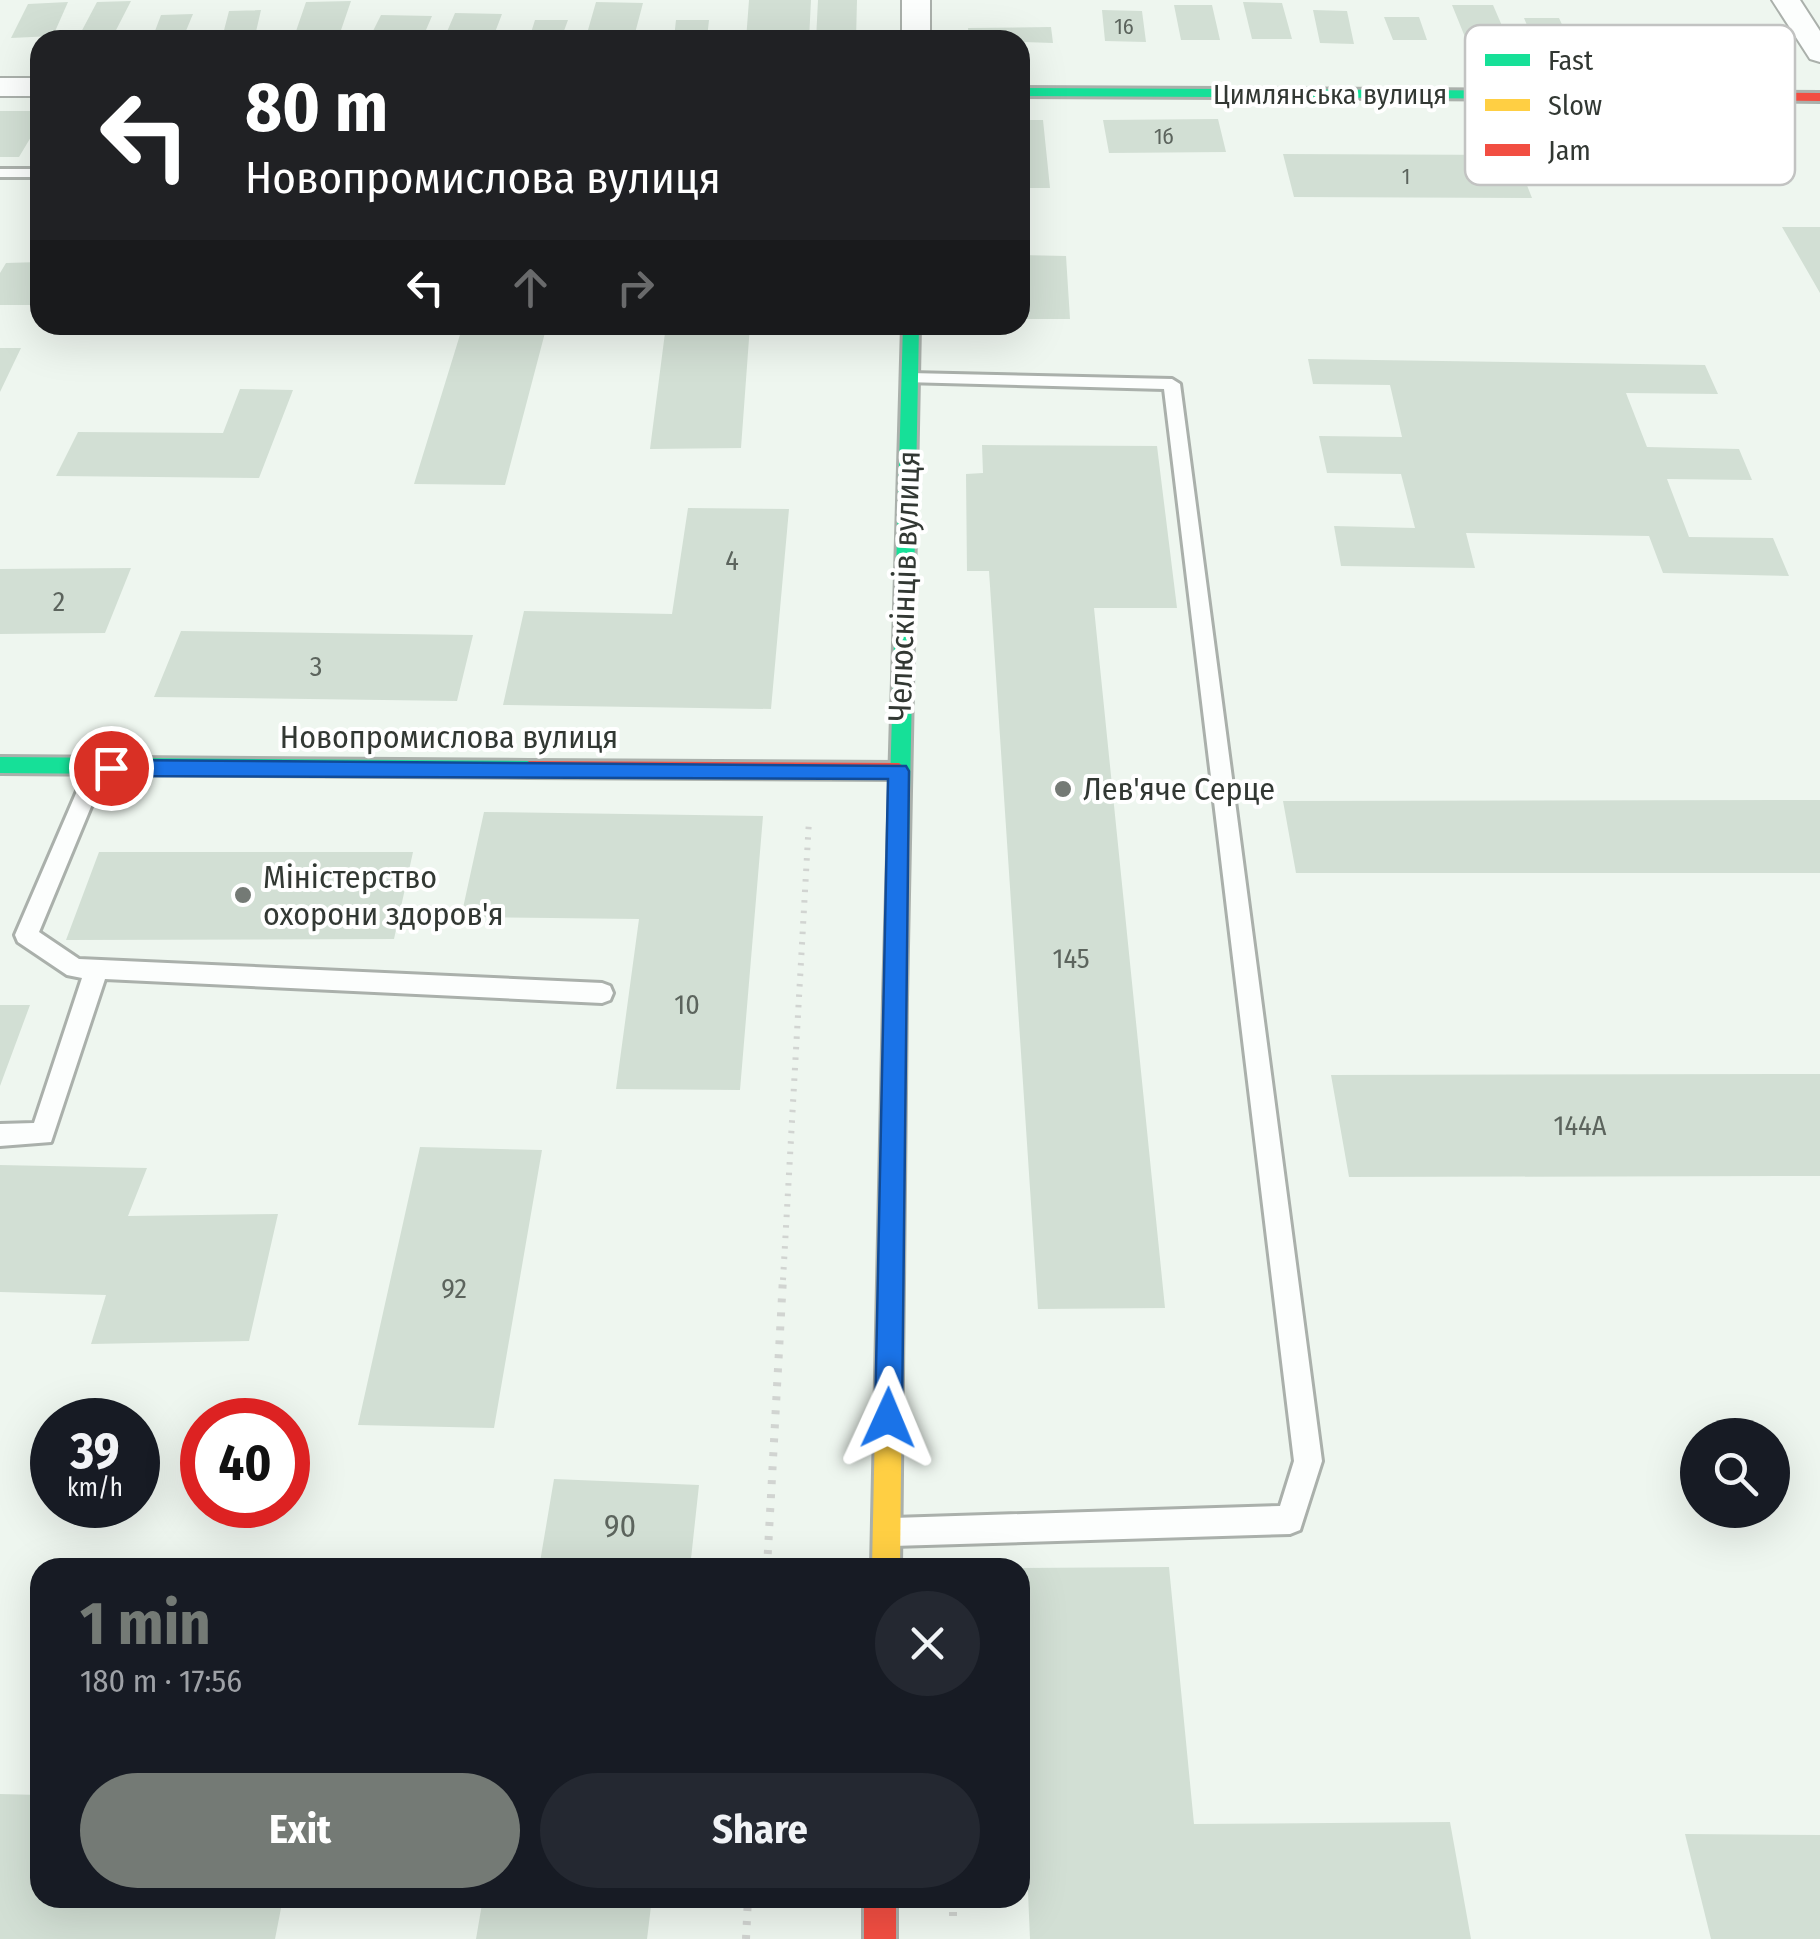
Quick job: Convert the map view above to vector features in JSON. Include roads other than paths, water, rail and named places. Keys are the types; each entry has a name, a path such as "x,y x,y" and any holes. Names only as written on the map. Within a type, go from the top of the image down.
{"street":[{"path":"916,0 916,30"},
{"path":"1786,0 1820,53"},
{"path":"0,87 30,87"},
{"name":"Цимлянська вулиця","path":"1030,92 1465,95"},
{"name":"Цимлянська вулиця","path":"1795,97 1820,97"},
{"name":"Челюскінців вулиця","path":"886,1558 898,771 911,335"},
{"name":"Новопромислова вулиця","path":"0,765 898,771"},
{"path":"880,1908 880,1939"}],"lane":[{"path":"0,172 30,172"},
{"path":"887,1532 1290,1520 1308,1461 1172,384 910,378"},
{"path":"97,768 26,935 75,968 602,993"},
{"path":"0,1135 42,1134 97,968"}],"place":[{"name":"Лев'яче Серце","path":"1063,789"},
{"name":"Міністерство охорони здоров'я","path":"243,895"}]}
